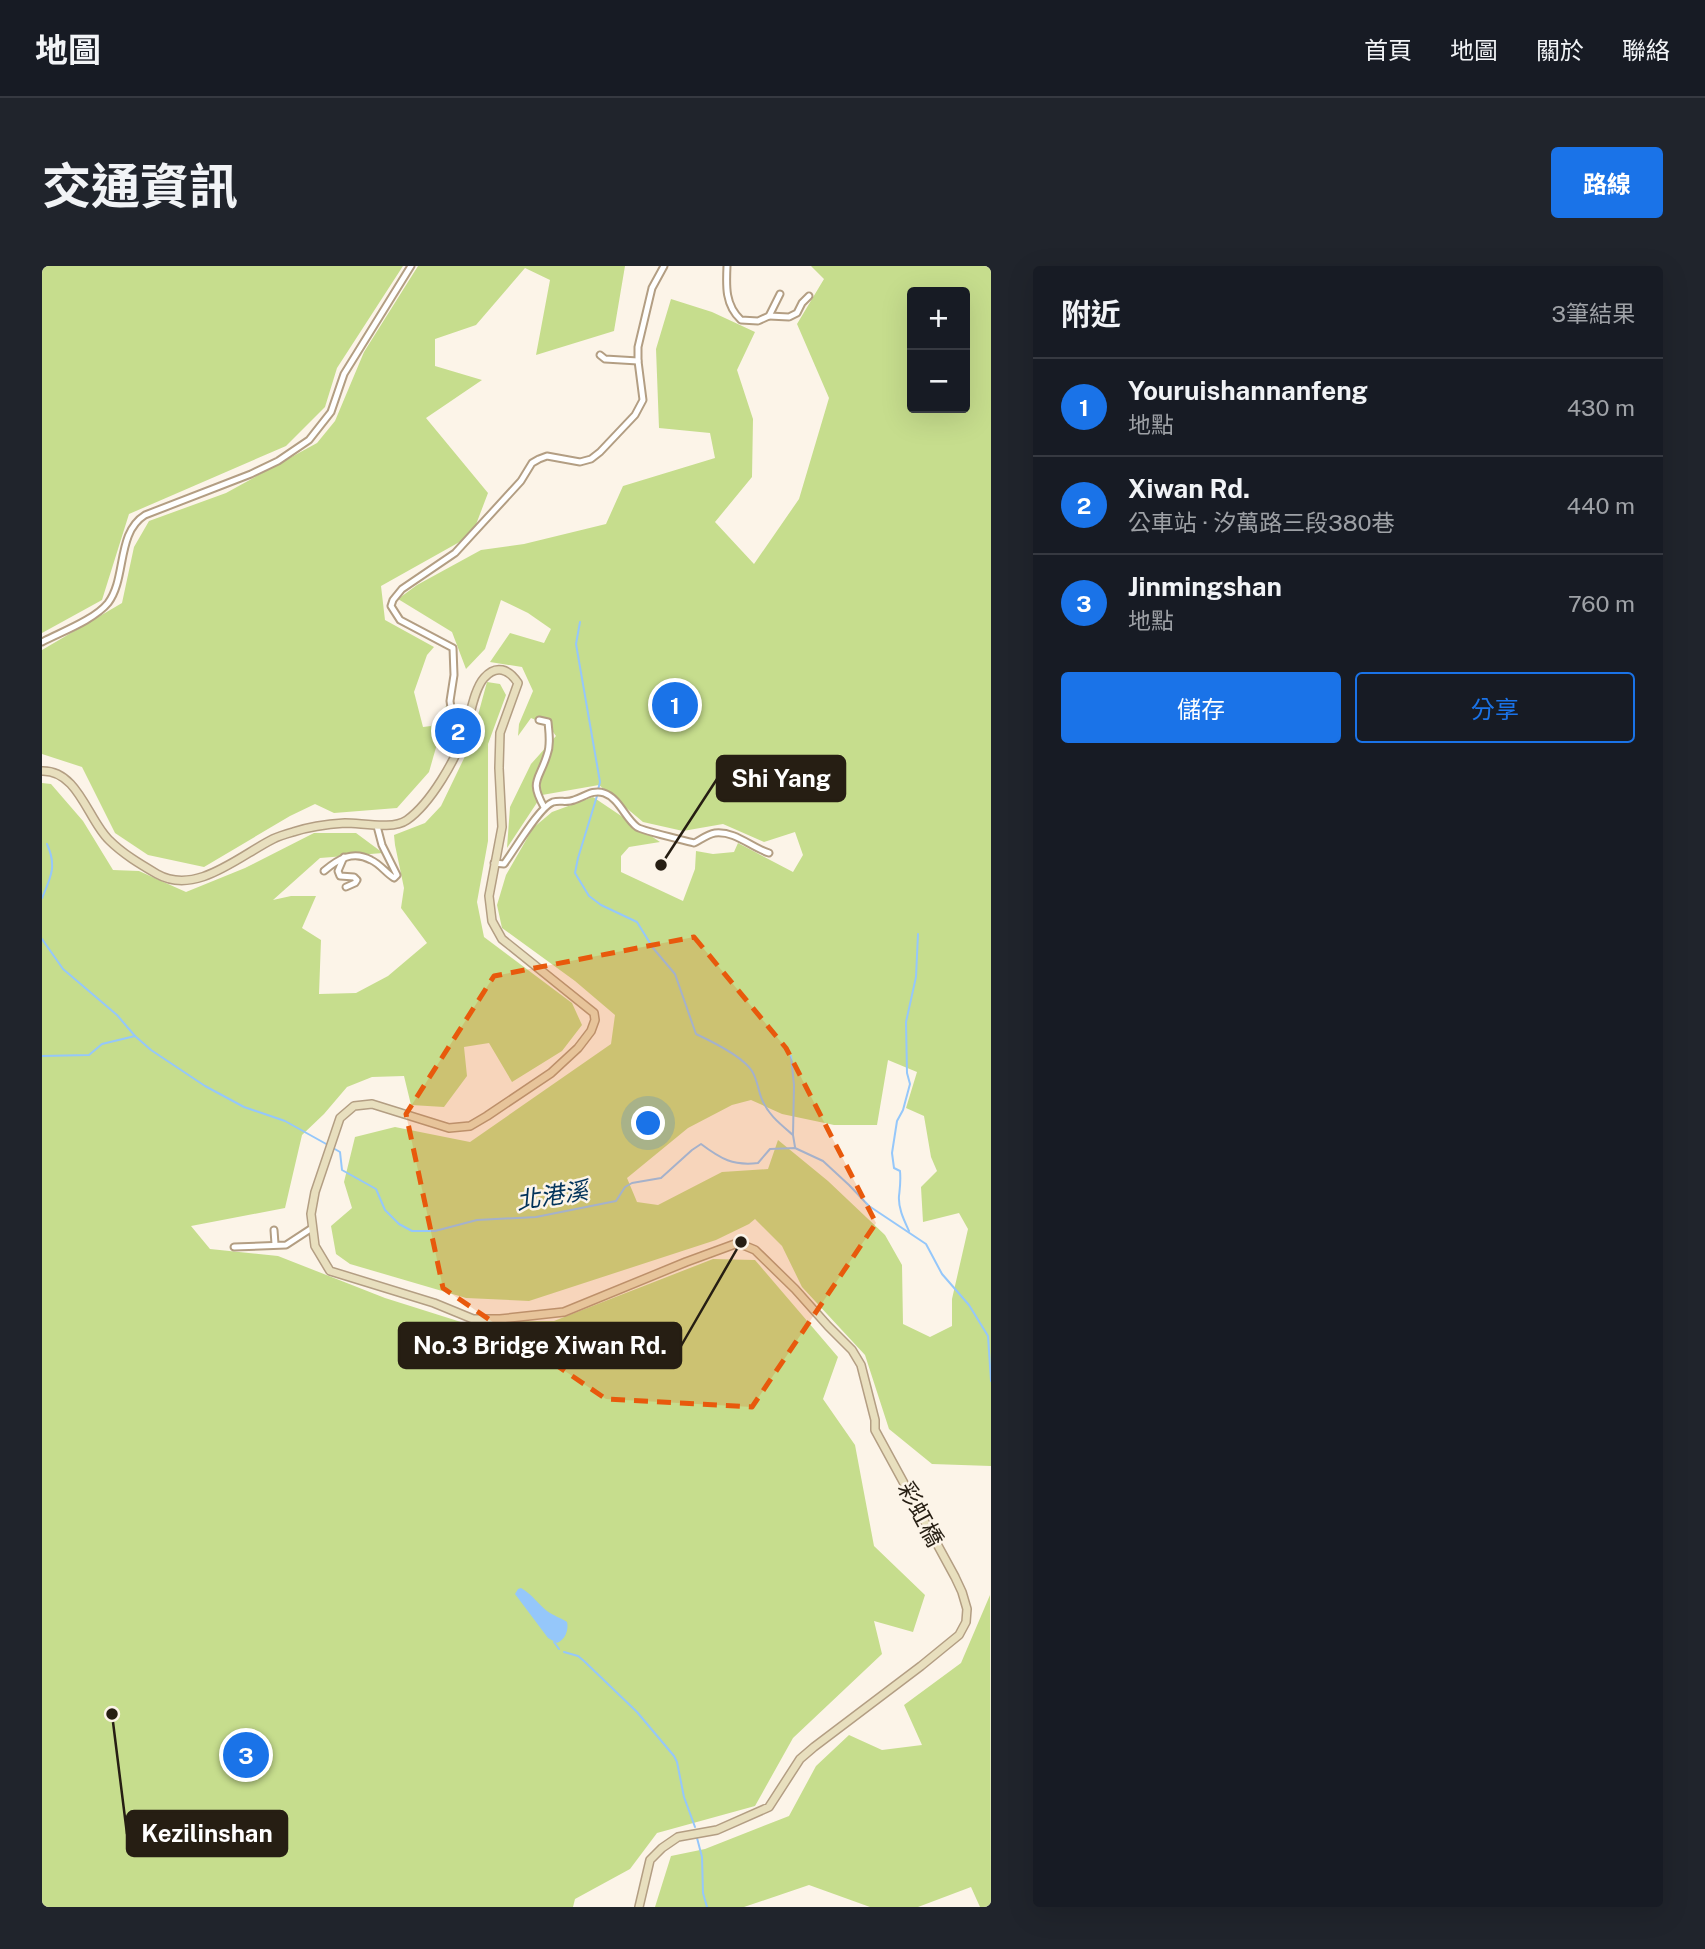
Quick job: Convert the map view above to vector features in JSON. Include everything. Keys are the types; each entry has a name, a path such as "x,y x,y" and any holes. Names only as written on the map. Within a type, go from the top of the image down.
{"street":[{"path":"42,642 106,606 116,587 131,529 138,519 260,470 309,440 331,412 344,374 411,266"},
{"path":"457,749 450,701 454,675 453,648 400,620 391,606 393,600 402,589 455,553 521,481 532,463 547,456 580,462 591,459 635,415 643,400 638,347 652,288 664,266"},
{"path":"727,266 726,288 733,312 741,320 758,321 769,316 789,317 797,313 809,296"},
{"path":"769,316 780,294"},
{"path":"600,355 605,359 638,361"},
{"path":"42,771 62,777 75,790 107,839 128,856 160,876 181,880 200,878 247,855 274,838 299,830 344,823 377,826 405,822 438,786 464,735 482,680 491,671 503,669 518,683 500,733 502,827 489,896 492,921 502,939 594,1013 595,1020 591,1031 578,1048 551,1073 470,1126 449,1128 372,1104 354,1106 340,1118 333,1138 315,1192 311,1214 312,1228 286,1244 234,1247"},
{"path":"539,720 548,722 550,742 535,786 536,794 544,807"},
{"path":"494,863 504,864 544,807 555,801 570,802 594,792 606,793 614,799 628,819 640,830 694,843 714,833 735,835 769,853"},
{"path":"324,871 337,860 353,855 372,860 394,878 397,875 395,867 382,845 377,826"},
{"path":"344,857 338,871 340,876 354,877 357,880 346,887"},
{"name":"彩虹橋","path":"312,1228 315,1246 330,1271 434,1303 473,1319 564,1312 686,1262 735,1244 743,1244 755,1250 795,1289 852,1350 861,1365 875,1420 875,1430 962,1592 967,1609 966,1622 959,1635 800,1759 769,1807 717,1830 678,1837 662,1848 650,1860 639,1907"},
{"path":"274,1230 275,1244"}],"highlighted area":[{"path":"694,937 786,1048 876,1223 752,1407 606,1399 443,1288 406,1114 494,976"}],"green space":[{"path":"42,266 403,266 337,368 325,407 286,446 129,514 102,600 42,633"},
{"path":"418,266 625,266 614,331 536,355 550,280 525,268 476,325 435,339 435,366 482,380 426,418 488,493 472,535 381,586 385,620 434,647 427,655 414,692 423,727 431,726 449,702 429,772 397,808 334,813 315,804 204,867 148,855 115,833 82,767 42,754 42,650 122,603 134,547 149,521 226,493 317,443 335,421 364,352"},
{"path":"811,266 991,266 991,1466 932,1464 889,1429 865,1355 802,1287 782,1246 755,1219 716,1240 529,1301 466,1298 350,1264 336,1254 331,1226 352,1208 344,1182 355,1137 395,1127 470,1142 611,1044 615,1015 575,981 502,928 497,905 506,875 533,828 552,812 593,797 660,842 629,847 621,856 621,872 683,901 695,869 696,851 713,854 734,852 738,843 793,872 803,855 795,832 764,842 723,824 683,831 643,822 599,785 542,795 507,848 510,807 531,764 556,736 548,725 531,718 518,736 519,724 533,691 522,667 490,662 510,633 544,643 551,629 528,613 501,600 485,649 466,669 452,632 398,599 417,585 481,550 524,544 606,524 623,486 715,458 710,433 659,428 656,349 671,299 712,312 755,332 737,370 753,419 752,477 715,522 754,564 799,499 829,398 797,324 824,279","holes":["888,1060 917,1072 906,1108 924,1116 931,1157 937,1171 921,1187 923,1222 959,1213 968,1229 952,1299 952,1326 930,1337 903,1324 902,1265 885,1235 828,1181 778,1140 768,1169 722,1172 658,1205 637,1202 627,1178 688,1128 732,1105 751,1100 782,1114 834,1125 877,1125"]},
{"path":"487,682 500,684 506,695 488,744 488,841 477,902 484,937 572,1003 582,1025 562,1051 512,1082 489,1043 464,1047 467,1076 444,1107 411,1105 404,1076 372,1077 347,1087 302,1135 285,1208 191,1226 210,1249 278,1256 385,1298 461,1322 554,1321 713,1259 755,1260 838,1357 823,1399 855,1445 874,1546 925,1595 913,1632 874,1621 882,1654 793,1738 755,1806 657,1833 630,1869 575,1899 573,1907 42,1907 42,783 51,784 83,821 113,870 139,871 186,892 245,868 314,833 356,833 383,853 320,858 273,900 291,896 316,896 302,928 321,940 319,994 356,993 388,976 427,943 401,908 404,888 394,835 425,823 441,806 469,748"},
{"path":"990,1595 991,1907 980,1907 971,1887 918,1907 870,1907 809,1885 744,1907 655,1907 671,1856 705,1849 789,1816 816,1766 849,1735 882,1750 922,1745 904,1705 961,1663"}],"water":[{"path":"521,1588 547,1611 567,1622 566,1634 560,1642 548,1638 515,1594"}],"waterway":[{"path":"580,622 576,644 600,782 598,790"},
{"path":"597,796 575,873 589,896 601,905 637,922 653,948 675,974 696,1034 748,1066 754,1074 767,1109 793,1135 795,1147"},
{"path":"42,898 52,871 52,859 47,844"},
{"path":"909,1231 899,1205 900,1171 894,1168 892,1153 897,1121 910,1084 907,1073 906,1022 916,977 918,934"},
{"path":"42,939 63,969 117,1015 135,1036"},
{"name":"北港溪","path":"42,1056 89,1055 102,1044 135,1036 205,1086 244,1107 285,1121 328,1145"},
{"path":"791,1056 794,1085 793,1135"},
{"name":"北港溪","path":"333,1148 340,1152 342,1170 376,1189 385,1210 399,1224 412,1231 435,1231 477,1220 536,1217 616,1201 625,1187 632,1183 661,1178 701,1144 721,1157 741,1163 758,1163 770,1149 795,1148 823,1161 869,1206 926,1244 942,1274 969,1305 988,1336 991,1381"},
{"path":"554,1642 559,1649"},
{"path":"564,1652 584,1661 637,1712 674,1756 695,1827"},
{"path":"697,1838 702,1857 703,1893 707,1907"}],"place":[{"name":"Youruishannanfeng","path":"675,705"},
{"name":"Xiwan Rd.","path":"458,731"},
{"name":"Shi Yang","path":"661,865"},
{"name":"No.3 Bridge Xiwan Rd.","path":"741,1242"},
{"name":"Kezilinshan","path":"112,1714"},
{"name":"Jinmingshan","path":"246,1755"}]}
